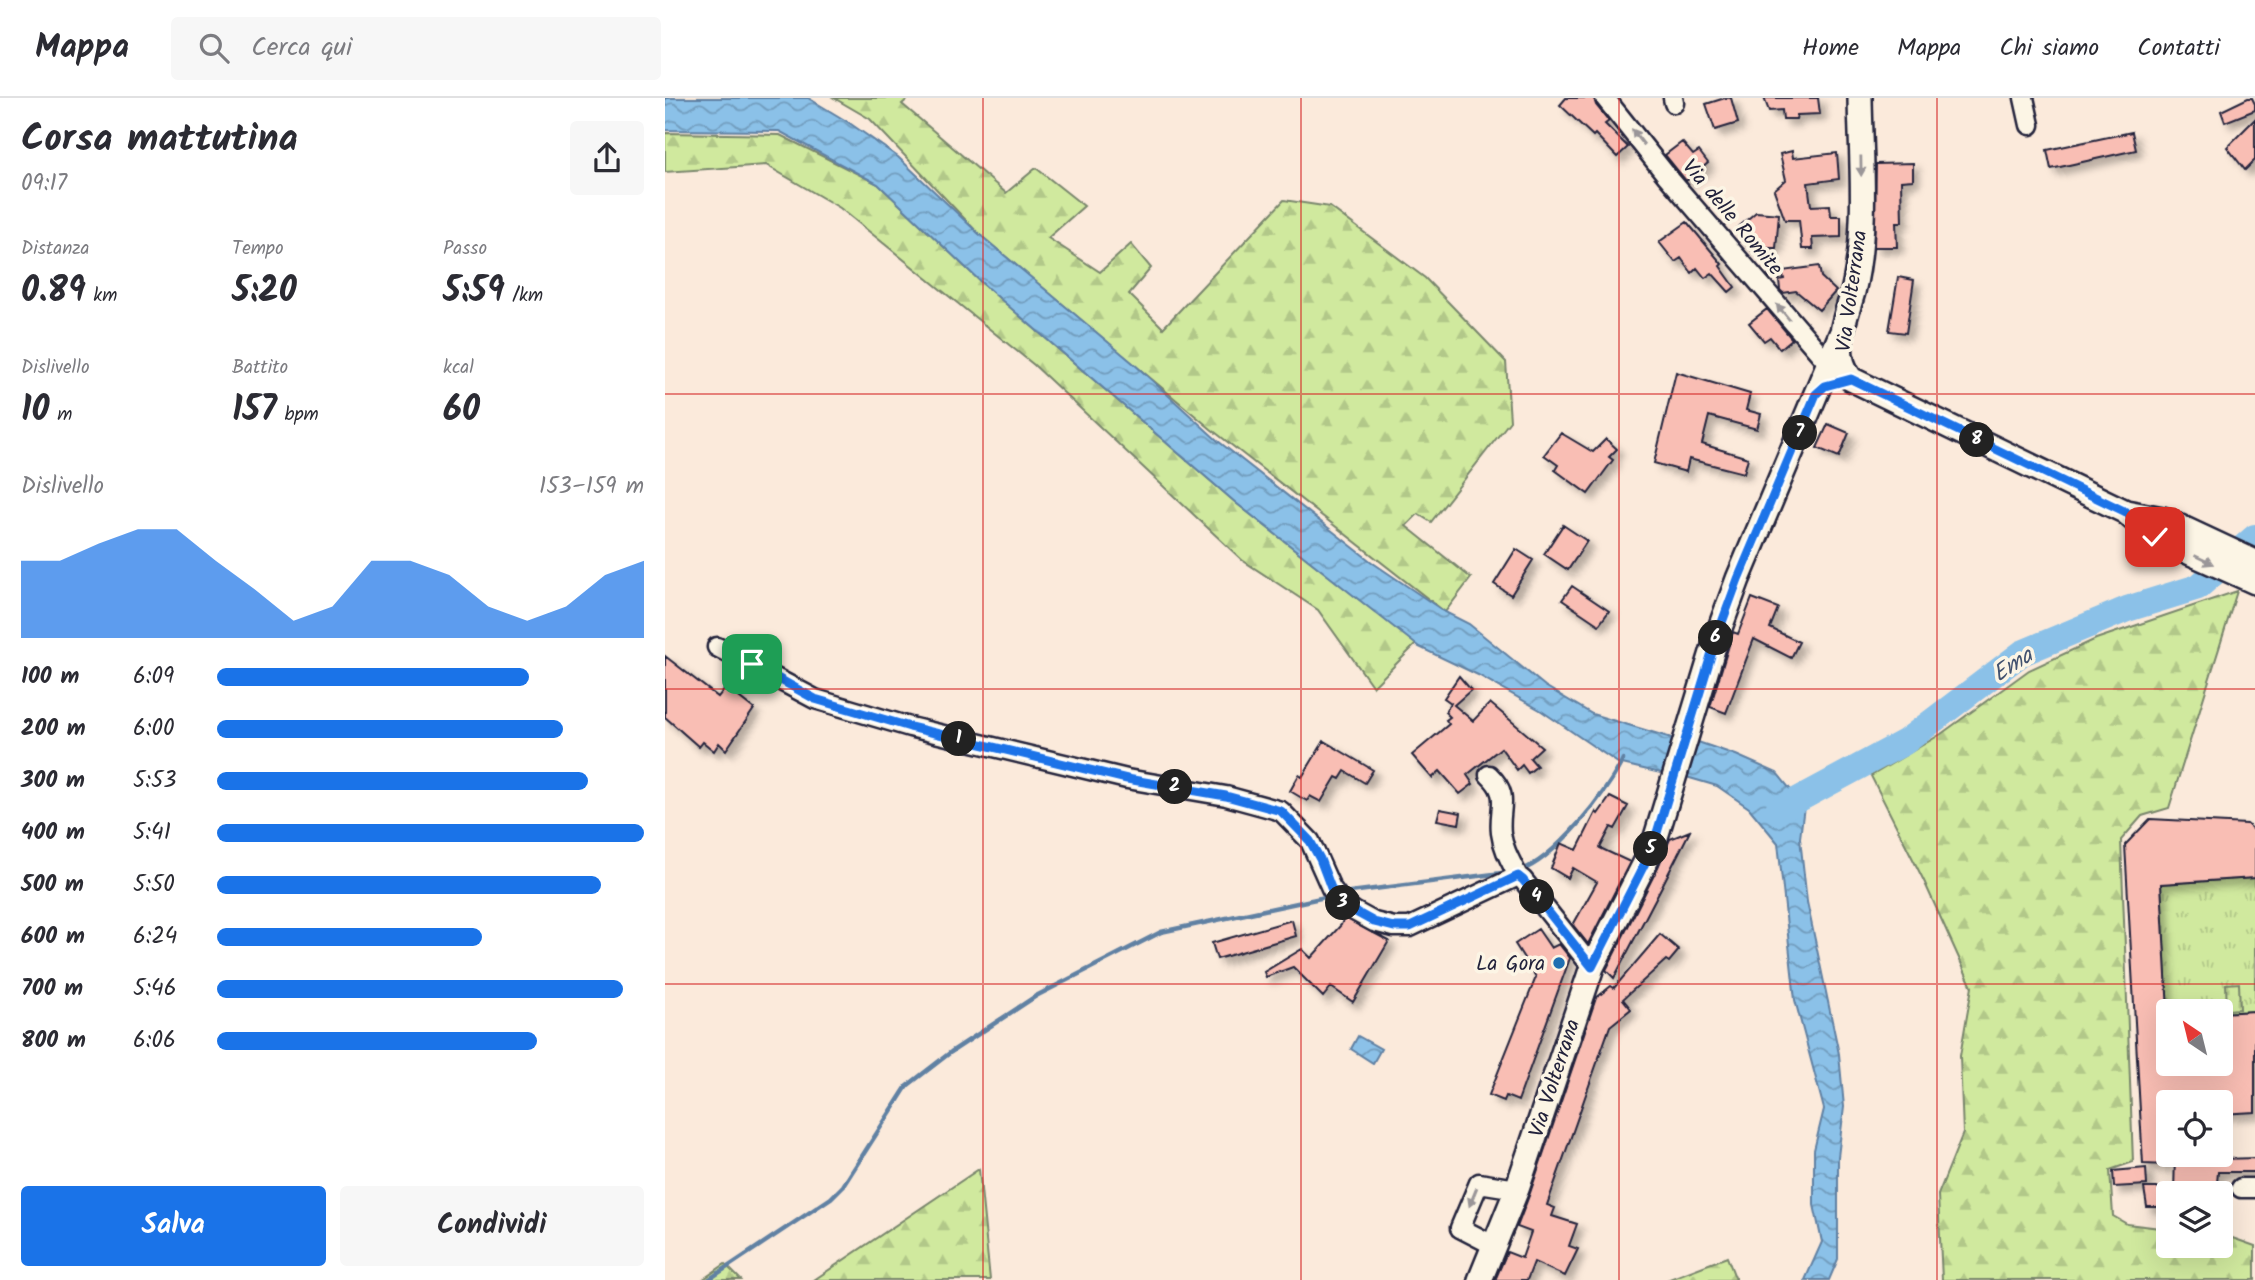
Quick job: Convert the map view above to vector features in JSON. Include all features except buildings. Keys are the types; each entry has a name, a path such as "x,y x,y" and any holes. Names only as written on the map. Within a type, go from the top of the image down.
{"main road":[{"name":"Via Volterrana","path":"1480,1280 1517,1189 1592,967 1646,861 1665,808 1717,636 1738,579 1832,380 1844,370 1840,359 1841,334 1853,290 1862,226 1860,98"},
{"path":"1832,380 2126,512 2254,575"}],"street":[{"name":"Via delle Romite","path":"1605,98 1832,380"},
{"path":"2024,98 2029,125"},
{"path":"717,647 815,699 910,727 1127,779 1226,796 1281,811 1310,841 1331,888 1340,900 1374,922 1394,927 1410,927 1518,876"},
{"path":"1489,775 1499,785 1504,796 1501,832 1505,849 1518,876 1592,967"},
{"path":"1495,1246 1460,1228 1479,1183 1517,1189"}],"green space":[{"path":"834,98 909,98 902,104 1006,193 1036,168 1084,206 1048,238 1100,272 1131,244 1151,268 1129,294 1163,328 1284,200 1330,207 1425,278 1506,362 1510,421 1431,522 1418,514 1406,526 1471,578 1445,612 1211,429 979,234 870,119"},
{"path":"665,133 780,135 878,184 983,284 1236,503 1416,644 1373,687 1318,610 1242,560 1034,365 840,208 766,165 665,172"},
{"path":"2237,591 2169,808 2142,816 2121,840 2133,1162 2110,1170 2113,1216 2127,1224 2156,1228 2156,1258 2233,1258 2233,1238 2255,1246 2255,1280 1942,1280 1938,1195 1963,1133 1960,1056 1972,987 1924,881 1871,776 1941,734 2029,670 2096,639"},
{"path":"2255,878 2255,1011 2233,1012 2233,999 2167,999 2161,884"},
{"path":"2239,983 2240,1009 2233,1010 2233,999 2227,999 2226,984"},
{"path":"979,1169 990,1280 814,1280"},
{"path":"1727,1257 1736,1280 1667,1280"},
{"path":"725,1264 741,1280 702,1280"}],"water":[{"path":"665,98 808,98 848,122 898,157 979,234 1133,363 1218,441 1373,563 1445,612 1469,624 1545,686 1592,714 1675,739 1665,774 1618,763 1540,710 1478,675 1419,647 1236,503 983,284 878,184 779,131 665,130"},
{"path":"1695,741 1777,773 1804,806 1800,838 1807,902 1839,1054 1844,1107 1838,1157 1838,1259 1829,1280 1805,1280 1822,1242 1814,1205 1814,1150 1824,1109 1795,1000 1778,843 1749,808 1717,786 1683,776"},
{"path":"1358,1036 1381,1049 1373,1063 1351,1049"}],"waterway":[{"name":"Ema","path":"1777,811 1905,742 2022,653 2127,609 2198,587 2255,537"},
{"path":"1519,871 1548,854 1579,823 1606,789 1623,759"},
{"path":"1342,893 1510,872"},
{"path":"708,1280 831,1198 843,1186 907,1086 951,1052 1036,996 1161,932 1330,896"}],"place":[{"name":"La Gora","path":"1559,963"}],"route":[{"path":"752,664 815,699 910,727 1127,779 1226,796 1281,811 1310,841 1331,888 1340,900 1374,922 1394,927 1410,927 1518,876 1592,967 1646,861 1656,836 1702,681 1738,579 1816,394 1825,386 1851,379 2126,512 2155,537"}]}
